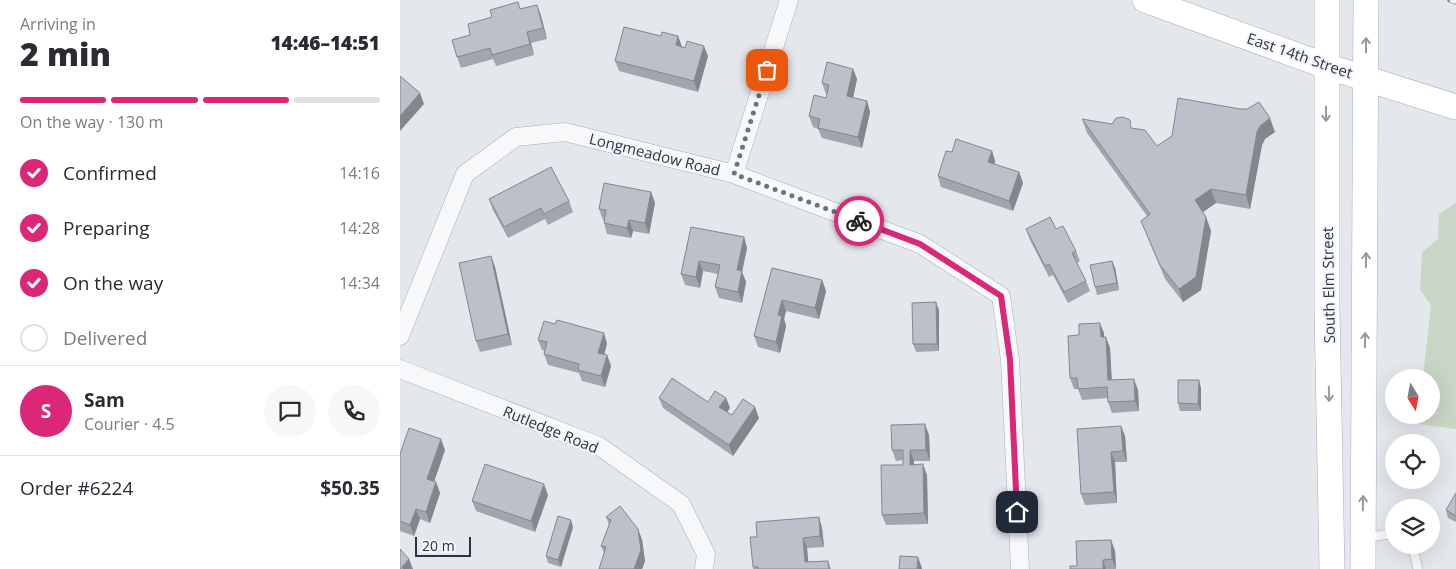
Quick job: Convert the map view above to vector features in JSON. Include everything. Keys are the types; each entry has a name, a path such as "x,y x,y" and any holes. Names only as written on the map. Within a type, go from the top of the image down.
{"street":[{"path":"734,174 790,0"},
{"name":"East 14th Street","path":"1144,0 1326,66 1456,107"},
{"name":"South Elm Street","path":"1327,0 1327,310 1332,569"},
{"path":"1363,569 1366,0"},
{"name":"Longmeadow Road","path":"400,336 465,174 516,136 565,132 734,174 920,244 1001,296 1010,360 1020,569"},
{"path":"1327,310 1365,309"},
{"name":"Rutledge Road","path":"400,370 599,446 681,504 706,554 704,569"},
{"path":"1332,540 1363,538"}],"lane":[{"path":"1363,538 1385,535"},
{"path":"1414,554 1418,569"}],"green space":[{"path":"1456,203 1456,429 1418,424 1440,424 1440,369 1424,369 1431,305 1420,290 1422,252 1438,239 1439,214"}],"building":[{"path":"518,2 520,9 537,5 543,28 527,32 530,44 492,55 490,48 457,57 452,40 470,35 468,24 492,17 490,10"},
{"path":"624,27 661,36 662,32 678,36 676,45 685,48 687,41 704,46 694,81 615,61"},
{"path":"827,62 853,69 847,96 867,101 858,137 818,128 820,119 809,116 814,95 826,98 829,85 822,83"},
{"path":"400,76 420,93 400,116"},
{"path":"1178,98 1240,109 1247,109 1259,102 1270,118 1260,126 1257,132 1246,195 1211,189 1195,200 1206,217 1196,277 1179,289 1160,265 1141,221 1150,214 1082,119 1112,124 1116,118 1123,117 1130,120 1131,128 1145,130 1157,146 1172,136"},
{"path":"956,139 992,151 988,162 1019,172 1009,201 938,176 946,151 952,152"},
{"path":"551,167 569,201 544,214 541,208 504,227 489,199"},
{"path":"604,183 651,192 645,223 629,220 627,228 604,223 606,210 599,209"},
{"path":"1050,217 1056,229 1063,226 1076,251 1072,253 1086,281 1064,292 1049,264 1045,266 1026,229"},
{"path":"691,227 744,237 737,270 742,271 738,292 715,287 720,265 699,261 696,277 681,274"},
{"path":"491,256 508,334 476,341 459,263"},
{"path":"1112,261 1117,283 1095,287 1090,265"},
{"path":"772,268 822,280 815,308 782,300 778,315 782,316 776,342 754,336"},
{"path":"936,302 937,344 913,344 912,303"},
{"path":"557,320 604,333 598,353 607,355 601,376 578,370 579,364 544,354 547,342 538,340 544,321 555,324"},
{"path":"1100,323 1101,337 1106,337 1108,380 1134,379 1135,401 1108,402 1107,387 1078,389 1077,378 1070,378 1068,336 1079,335 1079,324"},
{"path":"672,378 708,402 715,391 726,398 719,407 732,415 743,399 755,407 729,445 659,398"},
{"path":"1178,380 1199,380 1198,404 1178,403"},
{"path":"925,424 926,450 910,450 910,465 923,464 924,513 882,515 881,465 903,465 903,450 892,450 891,425"},
{"path":"1121,426 1123,451 1111,452 1114,492 1081,494 1077,429"},
{"path":"409,428 441,439 427,479 436,482 426,512 416,509 410,525 400,521 400,454"},
{"path":"485,464 544,484 531,521 472,501"},
{"path":"1456,493 1456,516 1446,510"},
{"path":"620,506 638,529 641,550 634,569 599,569 606,547 601,546 611,520 606,517"},
{"path":"558,516 571,520 558,560 546,556"},
{"path":"819,517 820,536 803,538 805,562 828,561 829,569 758,569 758,567 753,567 750,537 757,537 756,522"},
{"path":"1111,540 1112,559 1103,560 1103,569 1070,569 1070,566 1077,566 1076,541"},
{"path":"400,549 409,559 402,567 404,569 400,569"},
{"path":"900,556 918,557 917,569 899,569"}],"railway":[{"path":"1450,0 1456,2"}],"way so far":[{"path":"767,70 734,174 859,221"}],"route":[{"path":"859,221 920,244 1001,296 1010,360 1017,512"}]}
